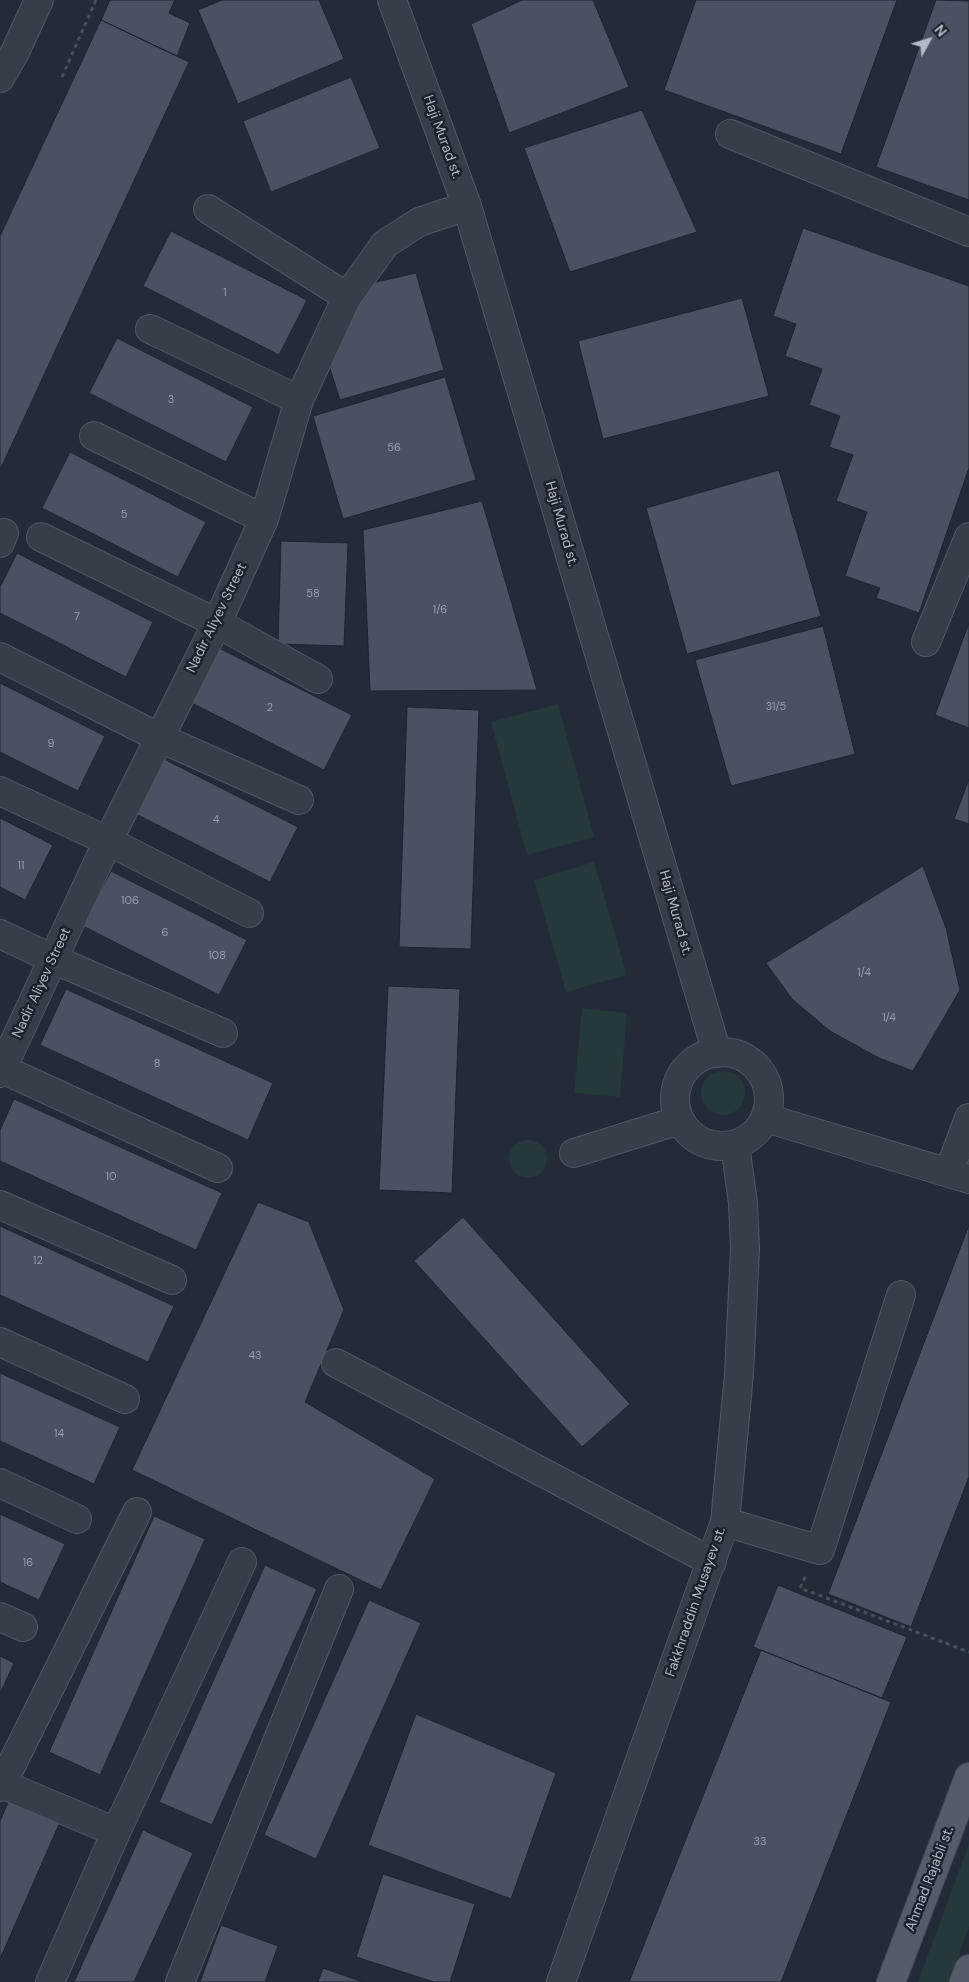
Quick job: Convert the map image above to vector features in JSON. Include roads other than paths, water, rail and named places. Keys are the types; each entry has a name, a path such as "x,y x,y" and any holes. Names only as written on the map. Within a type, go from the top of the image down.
{"main road":[{"name":"Ahmad Rajabli st.","path":"891,1982 969,1777"},
{"path":"964,1982 969,1970"}],"street":[{"path":"0,78 40,0"},
{"name":"Haji Murad st.","path":"392,0 468,206 717,1053"},
{"path":"730,134 969,232"},
{"name":"Nadir Aliyev Street","path":"1,1070 158,737 217,623 264,519 299,400 347,297 385,244 419,222 468,206"},
{"path":"208,209 347,297"},
{"path":"150,329 299,400"},
{"path":"94,436 264,519"},
{"path":"42,537 217,623 318,679"},
{"path":"926,642 969,538"},
{"path":"0,657 158,737 299,800"},
{"path":"0,792 108,841 249,913"},
{"path":"0,934 53,960 223,1032"},
{"path":"717,1053 733,1053 748,1060 760,1071 768,1086 769,1102 766,1118 751,1138 735,1145 717,1146 700,1141 688,1132 680,1120 676,1106 676,1092 680,1078 689,1066 702,1057 717,1053"},
{"path":"1,1070 218,1168"},
{"path":"766,1118 959,1175 969,1118"},
{"path":"574,1153 680,1120"},
{"name":"Fakkhraddin Musayev st.","path":"561,1982 725,1522 739,1374 744,1249 743,1202 735,1145"},
{"path":"0,1205 172,1280"},
{"path":"725,1522 820,1550 901,1294"},
{"path":"0,1342 125,1399"},
{"path":"336,1363 712,1562"},
{"path":"0,1483 77,1519"},
{"path":"116,1832 1,1785 137,1512"},
{"path":"50,1982 116,1832 242,1562"},
{"path":"180,1982 339,1589"}]}
